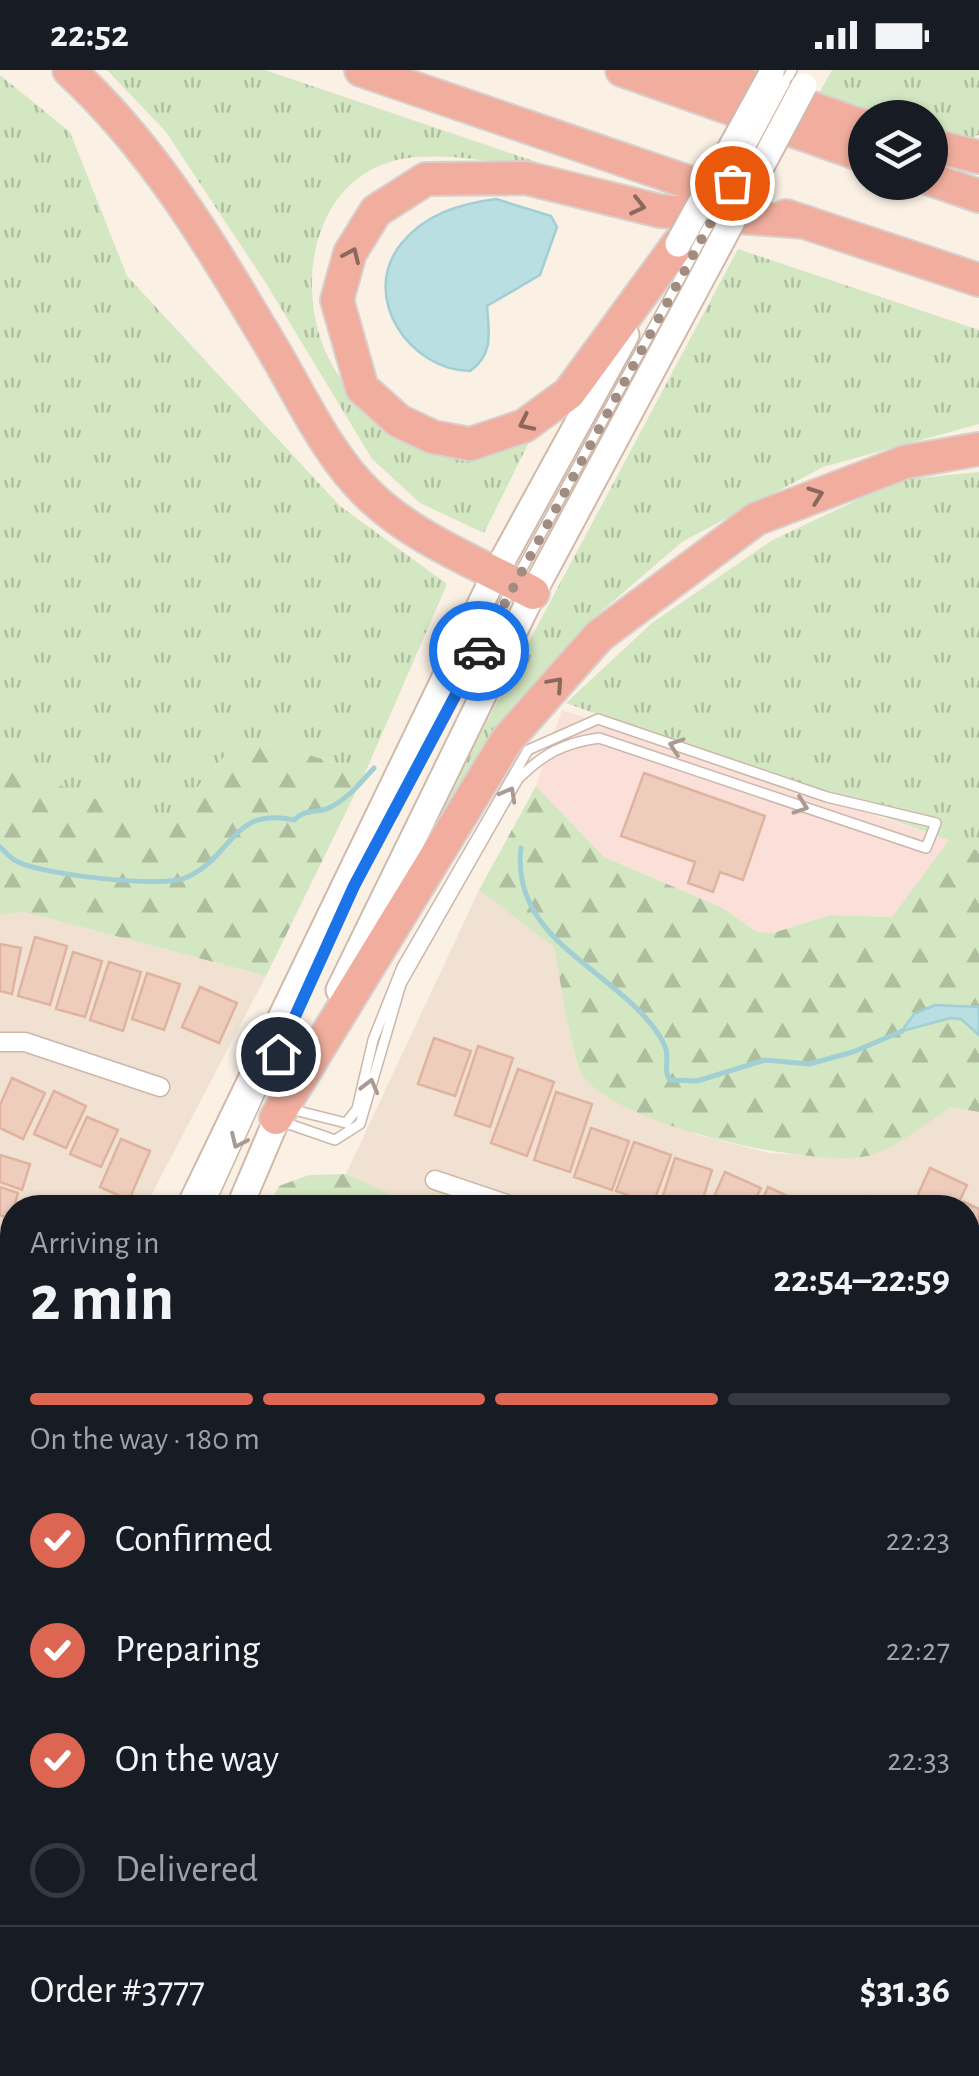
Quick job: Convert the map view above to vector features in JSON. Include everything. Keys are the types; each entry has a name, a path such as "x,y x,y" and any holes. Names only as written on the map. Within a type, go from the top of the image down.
{"highway":[{"path":"69,70 105,103 161,168 318,430 370,496 448,551 514,584"},
{"path":"360,70 979,280"},
{"path":"626,71 713,74 848,122"},
{"path":"626,71 848,150"},
{"path":"696,250 569,393 524,426 470,444 432,437 399,420 362,388 336,300 350,254 376,211 426,179 526,178 660,211 805,222"},
{"path":"948,185 979,196"},
{"path":"280,1113 506,740 599,636 756,519 905,462 979,449"}],"main road":[{"path":"196,1195 514,584 793,75"},
{"path":"243,1195 514,584 793,75"}],"street":[{"path":"0,1042 25,1042 160,1087"},
{"path":"436,1180 480,1195"}],"lane":[{"path":"214,1195 354,886 514,584"},
{"path":"598,720 826,797 936,822 926,848 599,738 569,742 542,755 518,779 401,984 360,1124 335,1140 306,1133 280,1113 346,1123 357,1110 373,1040 402,967 528,750 598,720"}],"shaded area":[{"path":"562,710 949,840 892,917 830,915 773,933 757,932 721,907 604,857 536,786"},
{"path":"479,890 554,947 582,1074 603,1095 698,1135 769,1153 840,1158 873,1154 951,1107 979,1112 979,1195 391,1195 346,1174"},
{"path":"25,912 266,976 151,1195 0,1195 0,915"}],"green space":[{"path":"107,70 265,70 569,173 462,158 401,159 369,171 344,191 327,217 316,247 314,313 323,344 343,381 397,433 533,434 484,533 420,503 372,459 267,285 166,132"},
{"path":"832,70 979,70 979,135 967,139 948,134 948,100 848,100 848,107 816,99"},
{"path":"0,75 70,132 127,276 340,506 447,584 365,773 288,748 237,742 164,826 59,785 0,744"},
{"path":"738,249 979,330 979,424 823,467 682,542 581,629 505,720 452,813 441,807"},
{"path":"979,472 979,851 566,703 652,623 771,541 899,480"},
{"path":"237,742 288,748 365,773 266,976 25,912 0,915 0,744 59,785 164,825"},
{"path":"536,786 604,857 721,907 757,932 773,933 830,915 892,917 949,840 979,851 979,1112 951,1107 882,1151 845,1158 807,1156 717,1139 672,1126 601,1093 582,1074 578,1064 554,947 479,890"},
{"path":"346,1174 392,1195 274,1195 279,1186 309,1175"}],"water":[{"path":"496,199 551,216 557,227 540,275 487,306 488,342 478,365 470,371 448,367 428,358 397,327 386,286 389,265 410,234 432,218"},
{"path":"935,1005 979,1007 979,1035 961,1019 951,1018 902,1031 914,1014"}],"building":[{"path":"644,773 765,816 743,880 720,872 713,892 688,883 695,862 621,836"},
{"path":"35,937 67,946 50,1005 18,996"},
{"path":"0,944 21,948 12,994 0,991"},
{"path":"73,952 102,961 85,1017 56,1009"},
{"path":"109,962 141,972 123,1031 90,1020"},
{"path":"147,973 180,984 164,1030 132,1019"},
{"path":"200,987 237,1003 219,1043 182,1027"},
{"path":"434,1038 471,1051 455,1096 418,1084"},
{"path":"478,1046 513,1058 490,1127 455,1115"},
{"path":"518,1069 554,1082 527,1156 491,1143"},
{"path":"12,1078 45,1093 23,1139 0,1128 0,1105"},
{"path":"54,1091 86,1106 66,1148 34,1134"},
{"path":"556,1092 592,1104 570,1172 534,1160"},
{"path":"87,1117 118,1130 101,1167 70,1154"},
{"path":"591,1128 629,1141 612,1190 574,1177"},
{"path":"121,1139 150,1151 131,1195 118,1195 100,1187"},
{"path":"634,1142 671,1155 656,1195 616,1191"},
{"path":"0,1155 30,1164 22,1190 0,1182"},
{"path":"675,1158 712,1170 704,1195 663,1195"},
{"path":"930,1168 967,1185 962,1195 918,1195"},
{"path":"725,1172 761,1188 758,1195 715,1195"},
{"path":"0,1187 18,1193 17,1195 0,1195"},
{"path":"768,1187 785,1195 765,1195"}],"waterway":[{"path":"0,847 18,862 52,871 103,879 172,881 201,869 234,836 257,820 294,820 302,814 331,807 374,768"},
{"path":"521,848 522,877 530,903 543,925 651,1024 665,1046 670,1080 697,1081 765,1060 809,1064 853,1052 902,1031"}],"way so far":[{"path":"479,651 732,183"}],"route":[{"path":"278,1054 354,886 479,651"}]}
